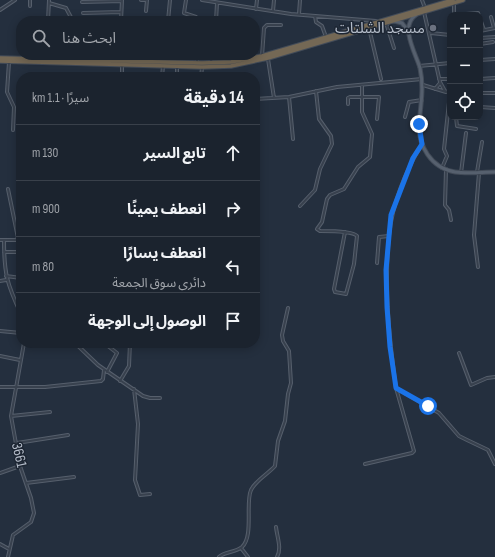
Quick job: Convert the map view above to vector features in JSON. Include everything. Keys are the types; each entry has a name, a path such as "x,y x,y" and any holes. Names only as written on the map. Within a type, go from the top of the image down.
{"highway":[{"path":"262,56 379,21 425,10 453,1 463,0"},
{"path":"260,60 417,14 425,10"},
{"path":"0,58 16,57"},
{"path":"64,60 88,60 163,66 202,67 231,66 259,60"},
{"path":"0,61 211,63 239,60"}],"main road":[{"path":"408,31 410,20 417,14"},
{"path":"392,21 402,24 408,31 419,66 423,85 419,133 422,144 431,159 444,169 461,173 495,172"}],"street":[{"path":"0,10 14,0"},
{"path":"30,0 30,6"},
{"path":"82,2 122,0 121,16"},
{"path":"141,0 147,0 146,11"},
{"path":"168,16 170,0"},
{"path":"186,0 184,13 193,16"},
{"path":"202,0 256,9 315,16 379,21"},
{"path":"256,9 257,0"},
{"path":"273,11 274,0"},
{"path":"300,0 300,14"},
{"path":"422,0 437,63 439,79 447,91"},
{"path":"453,1 454,12"},
{"path":"48,16 49,2 65,7 69,12 70,16"},
{"path":"216,16 217,3"},
{"path":"83,13 121,12"},
{"path":"315,16 316,22 322,26 326,37"},
{"path":"483,27 484,30 495,28 490,16"},
{"path":"386,23 394,48"},
{"path":"262,56 264,28 267,25 281,25"},
{"path":"370,28 381,79"},
{"path":"430,34 447,35"},
{"path":"483,38 495,37"},
{"path":"483,44 493,42"},
{"path":"268,58 274,98"},
{"path":"483,60 495,59"},
{"path":"121,60 122,72"},
{"path":"9,62 7,96 14,107 13,130"},
{"path":"419,66 447,63"},
{"path":"162,72 163,66"},
{"path":"176,72 177,66"},
{"path":"202,67 202,72"},
{"path":"483,79 495,78"},
{"path":"260,99 288,97 316,91 422,79"},
{"path":"439,79 447,79"},
{"path":"434,89 440,82"},
{"path":"345,232 334,289 335,292 346,294 354,264 357,236 354,233 345,232 320,230 318,228 323,218 327,199 330,194 344,189 358,167 370,157 372,134 362,112 362,85"},
{"path":"423,85 447,92"},
{"path":"300,206 315,190 320,170 332,144 331,136 319,119 316,91"},
{"path":"483,93 495,93"},
{"path":"288,97 293,139"},
{"path":"348,104 350,97 379,97 377,119"},
{"path":"405,117 409,102 422,100"},
{"path":"483,106 495,108"},
{"path":"447,115 444,149 447,156 444,169 446,205 449,210 451,220"},
{"path":"456,120 456,126 476,129"},
{"path":"461,173 466,133"},
{"path":"478,267 474,245 474,227 482,142"},
{"path":"365,464 412,453 414,450 396,388 390,347 386,270 391,215 413,158 422,144"},
{"path":"8,189 16,228"},
{"path":"377,263 379,238 389,236"},
{"path":"0,240 16,240"},
{"path":"4,240 6,280 12,297 16,302"},
{"path":"4,252 16,252"},
{"path":"6,276 16,277"},
{"path":"0,281 6,280"},
{"path":"219,557 222,554 241,548 245,542 250,492 265,474 275,466 278,441 285,421 288,394 291,383 289,352 283,341 282,335 288,308"},
{"path":"0,331 16,333"},
{"name":"3661","path":"8,557 13,535 25,528 33,518 33,504 20,466 11,416 23,348"},
{"path":"80,348 104,370 120,381 134,388 146,397 160,398"},
{"path":"108,372 116,353 110,348"},
{"path":"120,381 129,366 130,348"},
{"path":"459,353 471,385 495,376"},
{"path":"0,356 20,360"},
{"path":"0,387 45,387 101,381 103,379 104,370"},
{"path":"134,388 138,424 135,480 140,494 150,494"},
{"path":"396,388 439,413 460,436 488,450 495,464"},
{"path":"11,416 50,412"},
{"path":"17,443 68,435"},
{"path":"0,473 20,466"},
{"path":"26,483 74,477"},
{"path":"276,527 279,553 276,557"},
{"path":"0,544 9,549"},
{"path":"241,548 248,557"}],"place":[{"name":"مسجد الشلتات","path":"433,28"}],"route":[{"path":"419,124 419,133 422,144 413,158 390,220 386,270 387,307 390,347 396,388 428,406"}]}
